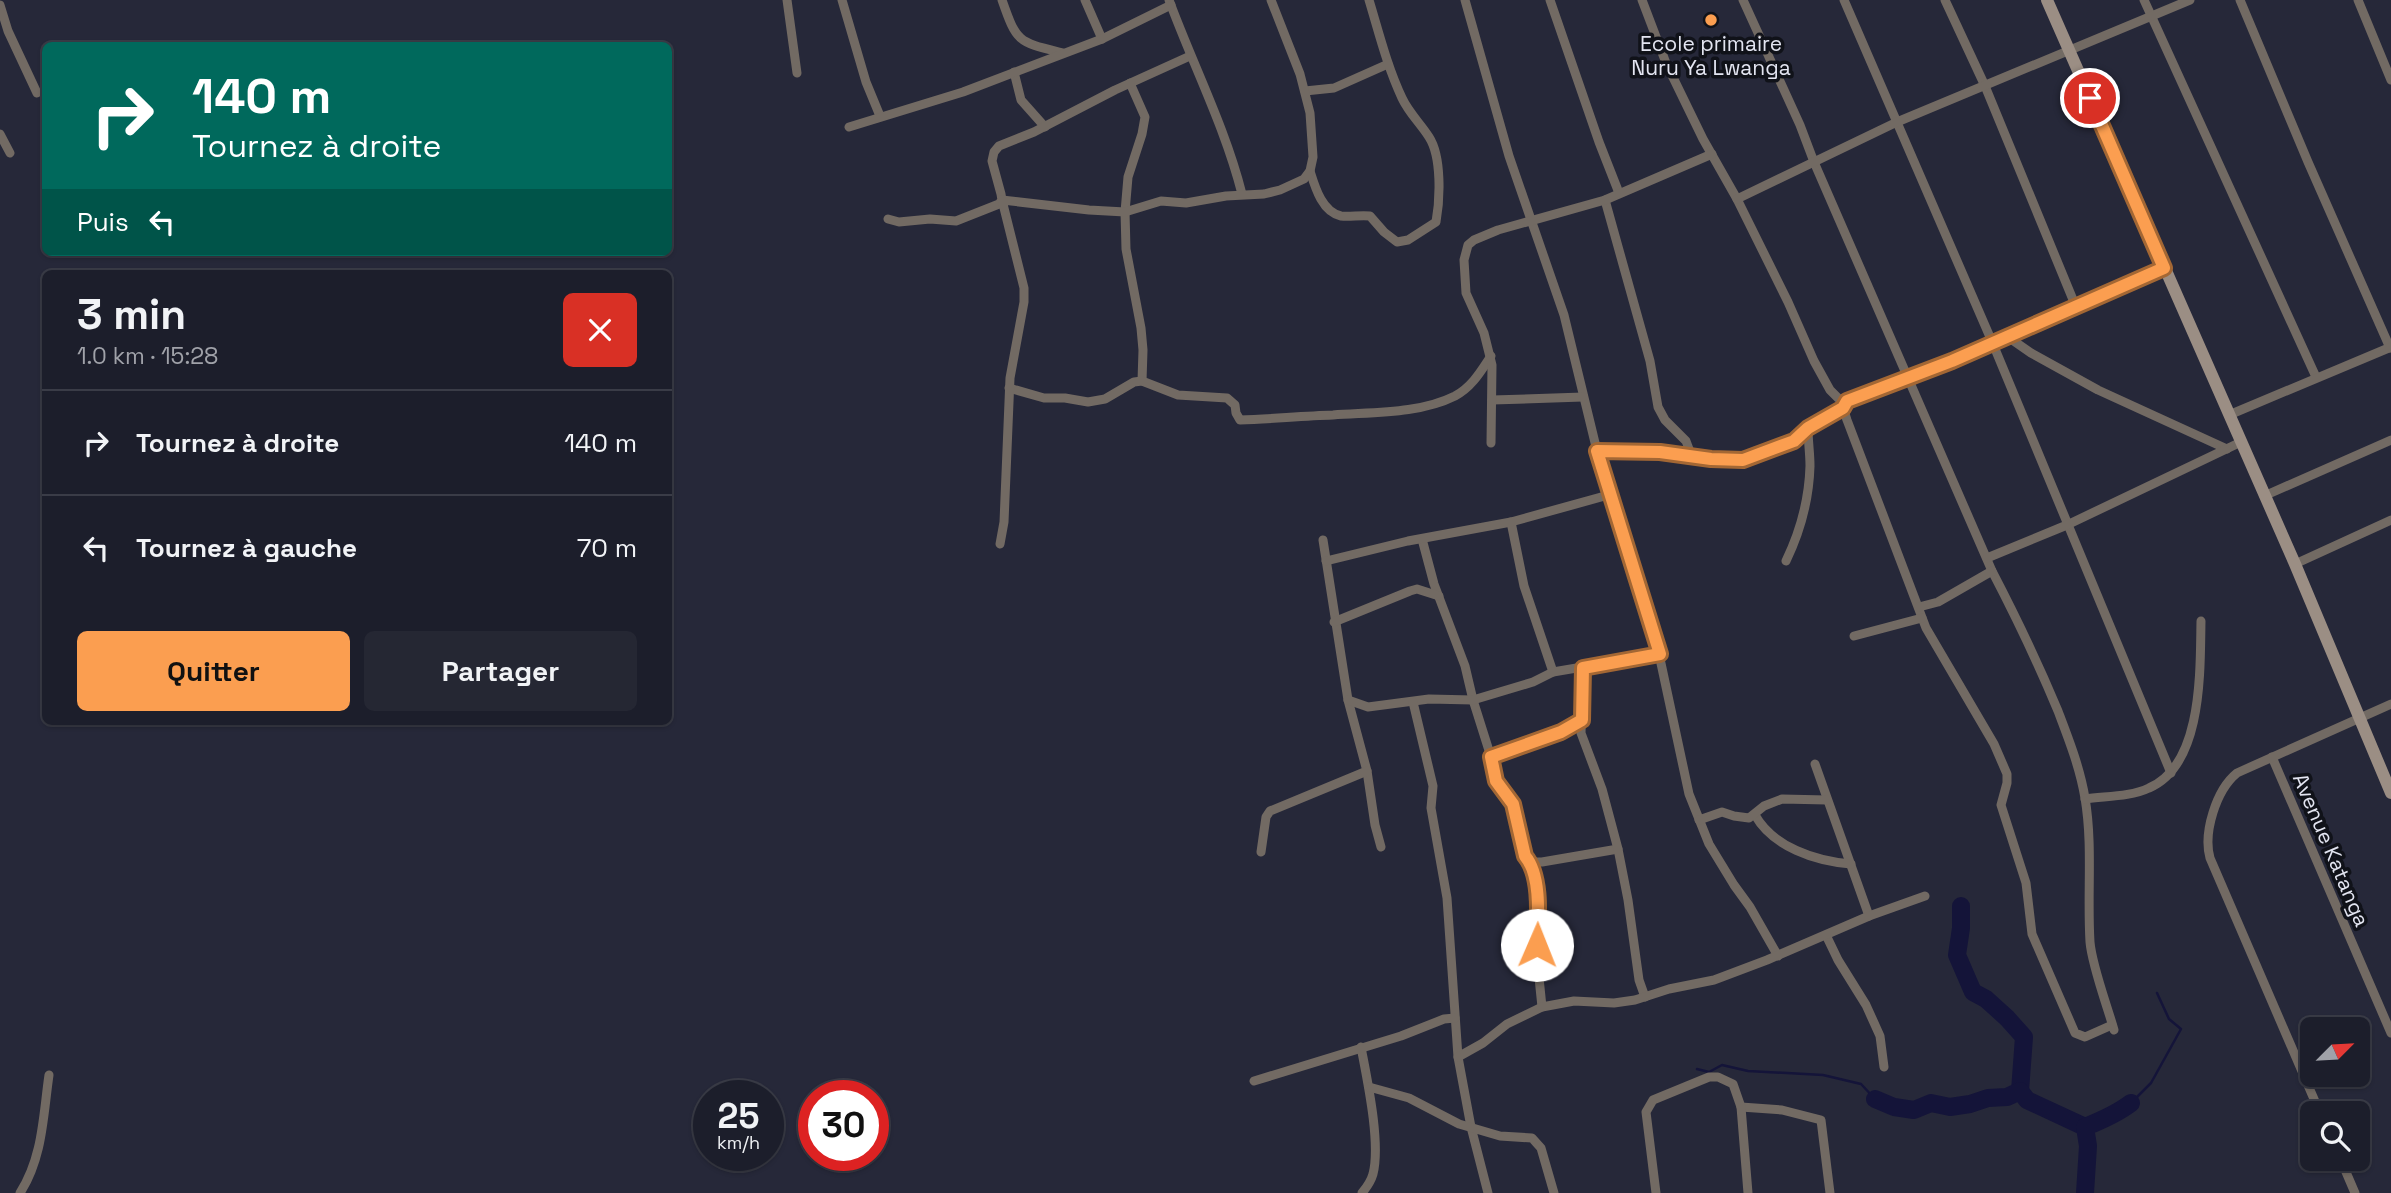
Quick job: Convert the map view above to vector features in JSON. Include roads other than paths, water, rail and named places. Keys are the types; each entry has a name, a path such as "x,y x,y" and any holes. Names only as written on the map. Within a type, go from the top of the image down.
{"street":[{"path":"787,0 797,73"},
{"path":"842,0 863,72 880,116"},
{"path":"1002,0 1013,32 1020,39 1028,44 1064,53"},
{"path":"1085,0 1102,39"},
{"path":"1271,0 1305,91 1313,150 1310,171 1318,195 1334,213 1342,216 1370,216 1397,243 1435,225 1437,156 1430,139 1407,108 1388,64 1369,0"},
{"path":"1465,0 1508,156 1564,315 1597,451 1660,654 1689,794 1709,844 1750,906 1778,956"},
{"path":"1550,0 1619,193"},
{"path":"1642,0 1667,63 1737,199 1822,377 1845,405 1922,618 1937,650 2004,764 2007,783 2001,805 2026,883 2032,934 2072,1030 2085,1037 2113,1027 2090,946 2088,833 2079,769 2043,676 1992,570 1800,125 1743,0"},
{"path":"1844,0 1993,344 2171,774"},
{"path":"1945,0 1985,86 2076,307"},
{"path":"2047,0 2295,564 2391,793"},
{"path":"2144,0 2316,377"},
{"path":"1737,199 1897,122 2190,0"},
{"path":"2229,415 2390,347 2240,0"},
{"path":"2357,0 2391,80"},
{"path":"849,127 949,97 1102,39 1170,2 1235,165 1242,194"},
{"path":"0,5 8,32 37,93"},
{"path":"1000,544 1004,522 1009,388 1024,288 992,166 994,152 999,146 1045,127 1130,83 1190,56"},
{"path":"1305,91 1334,88 1388,64"},
{"path":"1014,72 1021,100 1045,127"},
{"path":"1130,83 1145,117 1128,177 1125,212 1126,249 1141,328 1142,381"},
{"path":"0,134 10,153"},
{"path":"1491,443 1491,356 1474,307 1466,293 1464,253 1474,240 1531,219 1605,200 1712,153"},
{"path":"1002,200 1125,212 1161,201 1186,203 1242,194 1273,193 1304,178 1310,171"},
{"path":"888,219 899,222 930,219 956,221 999,204 1002,200"},
{"path":"1605,200 1650,361 1658,407 1665,420 1686,441 1692,457"},
{"path":"1597,451 1660,452 1743,460 1794,441 1808,428 1845,405 1993,344 2164,268"},
{"path":"2008,337 2031,353 2098,390 2227,449"},
{"path":"1009,388 1044,398 1088,402 1105,399 1134,382 1142,381 1178,396 1227,398 1235,405 1240,420 1388,411 1437,403 1457,395 1478,376 1491,356"},
{"path":"1492,400 1583,397"},
{"path":"1786,561 1794,544 1807,491 1810,468 1808,428"},
{"path":"2264,496 2391,440"},
{"path":"1987,558 2067,525 2241,442"},
{"path":"1325,561 1511,522 1612,494"},
{"path":"2295,564 2391,520"},
{"path":"1511,522 1524,586 1553,672"},
{"path":"1422,539 1438,596 1465,666 1496,781 1513,804 1525,856 1530,862 1538,901 1538,968 1542,1007"},
{"path":"1323,540 1348,700 1367,771 1381,847"},
{"path":"1919,607 1938,602 1992,570"},
{"path":"1334,622 1417,589 1438,596"},
{"path":"1854,636 1922,618"},
{"path":"2085,799 2144,790 2171,774 2180,761 2192,726 2199,681 2202,621"},
{"path":"1348,700 1368,707 1440,699 1473,700 1533,682 1553,672 1660,654"},
{"path":"1583,668 1584,743 1602,789 1618,849 1639,980 1645,997"},
{"path":"1413,702 1433,780 1432,808 1447,898 1458,1057 1471,1127 1488,1193"},
{"path":"2315,1101 2207,850 2208,830 2224,787 2236,773 2391,704"},
{"path":"1491,757 1561,732 1582,720"},
{"name":"Avenue Katanga","path":"2272,757 2391,1033"},
{"path":"1815,764 1870,916"},
{"path":"1261,852 1266,817 1270,811 1367,771"},
{"path":"1699,820 1722,812 1749,818 1764,806 1782,799 1827,800"},
{"path":"1755,815 1766,832 1782,842 1821,860 1851,864"},
{"path":"1530,862 1618,849"},
{"path":"1458,1057 1483,1043 1507,1024 1542,1007 1574,1001 1614,1003 1714,980 1925,896"},
{"path":"1826,935 1838,961 1866,1005 1880,1036 1884,1067"},
{"path":"1254,1081 1401,1036 1444,1019 1455,1018"},
{"path":"1361,1047 1369,1087 1374,1162 1370,1182 1362,1193"},
{"path":"20,1193 31,1174 39,1149 49,1075"},
{"path":"1656,1193 1646,1112 1653,1100 1679,1087 1709,1077 1718,1077 1733,1084 1741,1107 1748,1193"},
{"path":"1369,1087 1409,1098 1459,1124 1500,1136 1526,1136 1538,1142 1554,1193"},
{"path":"1741,1107 1782,1110 1821,1120 1830,1193"},
{"path":"2346,1171 2355,1193"}],"waterway":[{"path":"1961,906 1957,955 1973,992 1986,999 2024,1037 2020,1091"},
{"path":"2131,1103 2151,1083 2181,1029 2169,1019 2157,993"},
{"path":"1697,1069 1709,1072 1722,1065 1748,1071 1823,1075 1861,1084 1875,1099"},
{"path":"1875,1099 1894,1107 1914,1110 1931,1103 1950,1107 1970,1104 1988,1098 2007,1097 2020,1091 2027,1100 2085,1127"},
{"path":"2085,1193 2088,1146 2085,1127 2131,1103"}],"place":[{"name":"Ecole primaire Nuru Ya Lwanga","path":"1711,20"}]}
